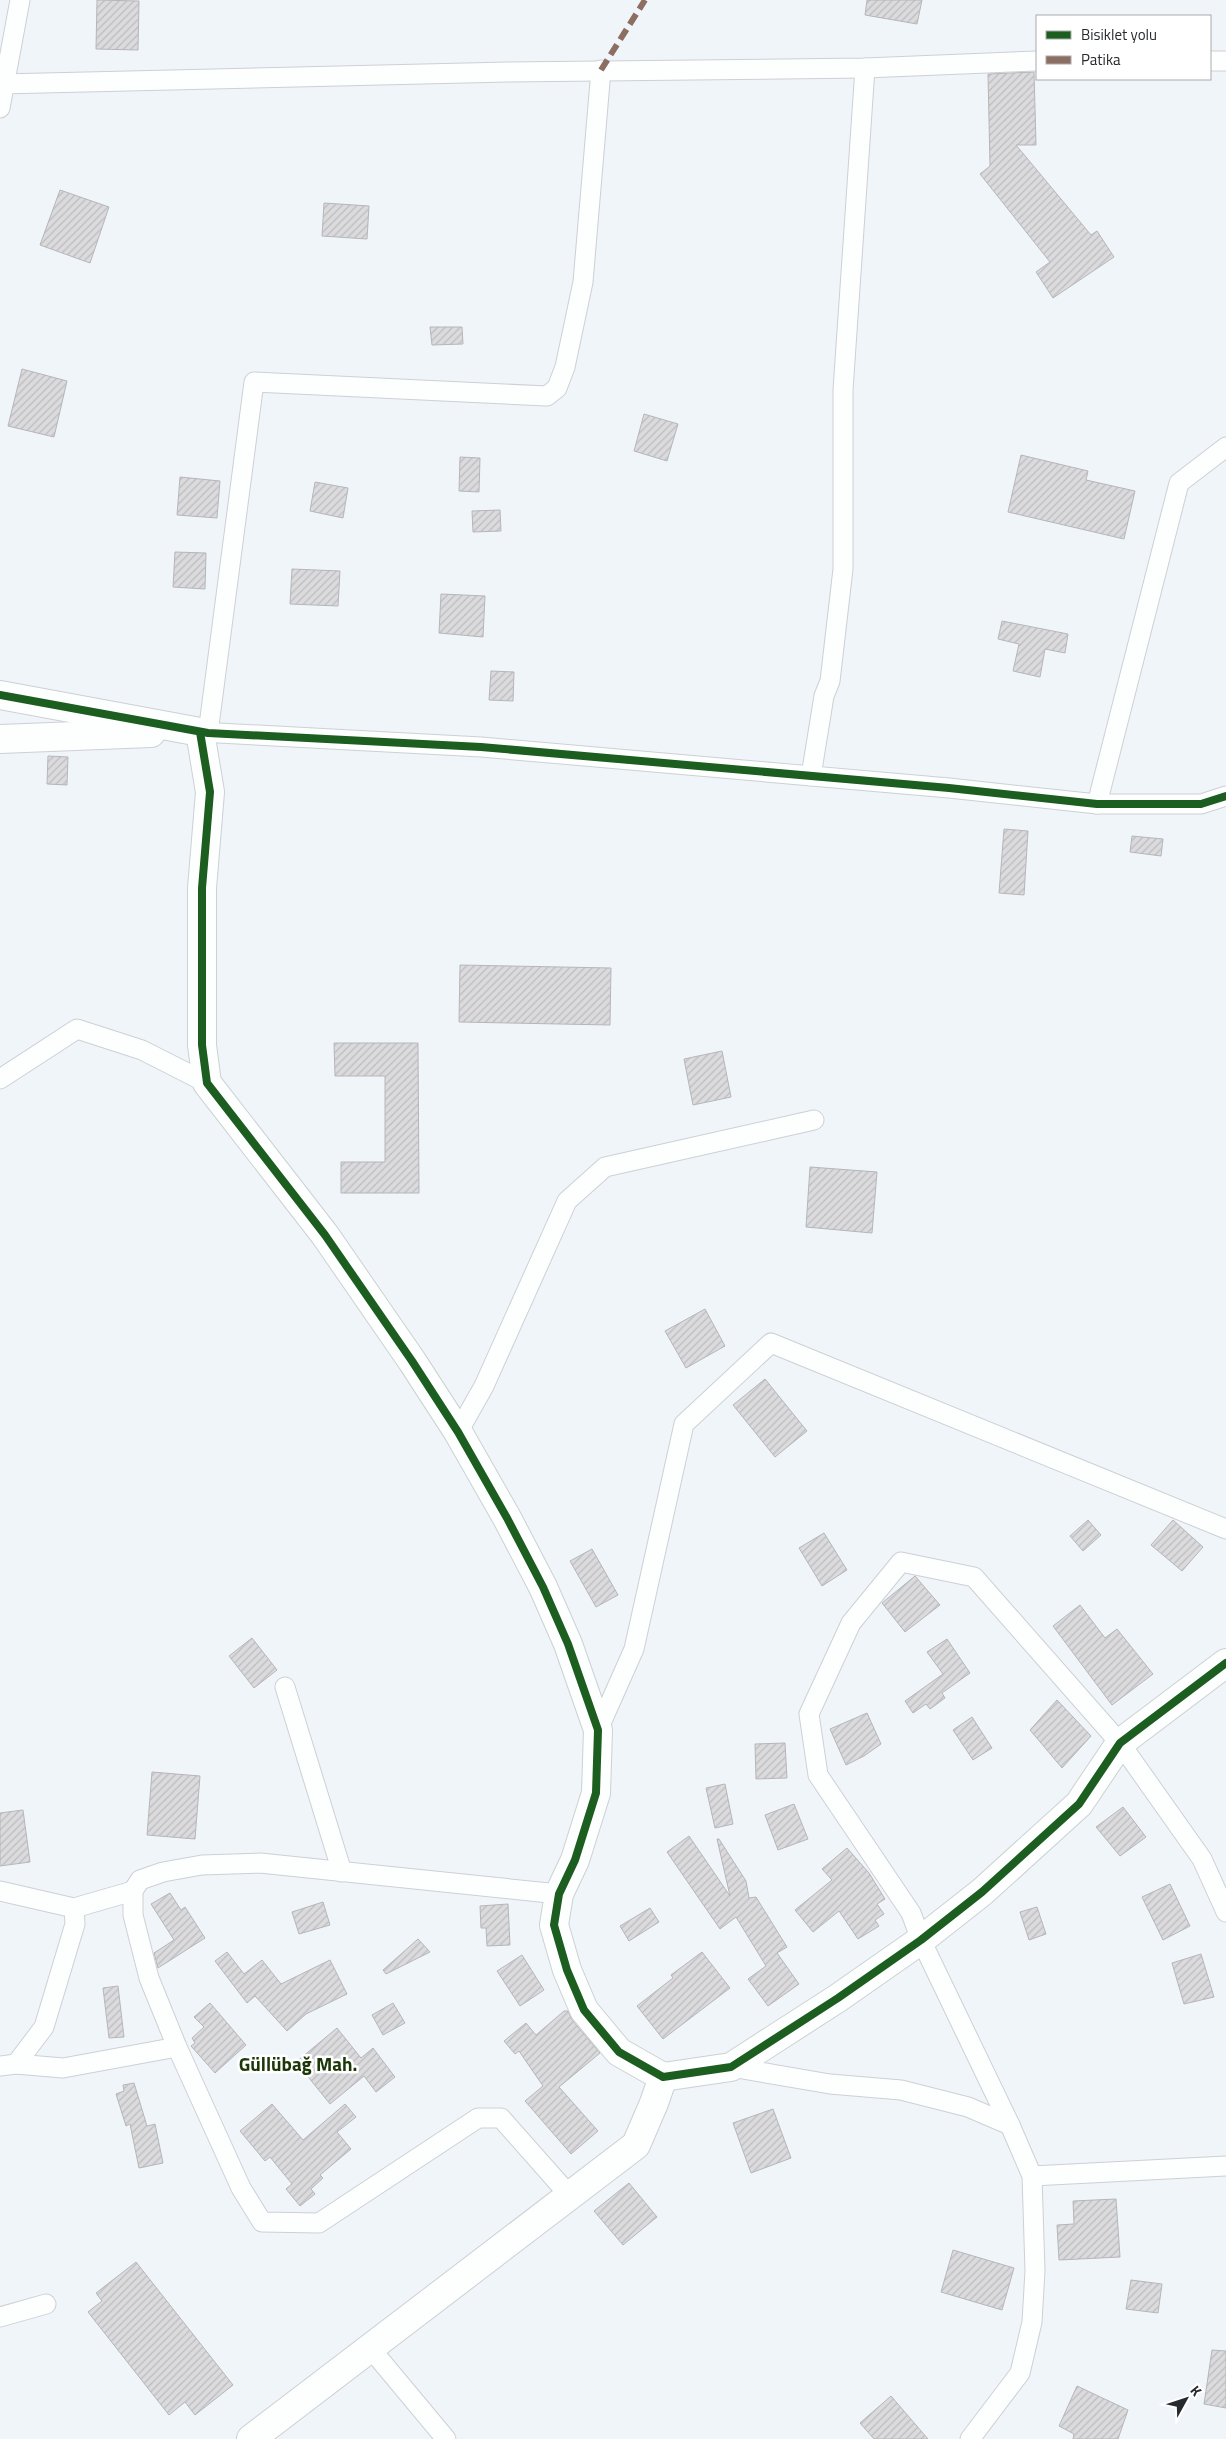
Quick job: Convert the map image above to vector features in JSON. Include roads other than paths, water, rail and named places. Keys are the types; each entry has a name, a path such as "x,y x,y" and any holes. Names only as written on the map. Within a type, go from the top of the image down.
{"street":[{"path":"0,108 2,84 20,0"},
{"path":"2,84 601,70 865,68 1036,61"},
{"path":"1211,61 1226,61"},
{"path":"811,776 824,696 830,681 843,569 843,390 865,68"},
{"path":"207,1082 202,1045 202,888 210,792 204,732 254,382 547,396 557,388 566,367 583,282 601,70"},
{"path":"1097,804 1179,483 1226,446"},
{"path":"0,695 204,732"},
{"path":"0,738 204,732 481,747 949,788 1097,804 1201,804 1226,796"},
{"path":"0,1079 77,1029 142,1050 207,1082 325,1235 412,1361 458,1432 507,1518 543,1587 568,1644 598,1730 596,1794 576,1860 559,1894 554,1925 567,1970 584,2010 618,2052 663,2077 731,2067 830,2084 901,2090 968,2107 1010,2125"},
{"path":"458,1432 484,1386 567,1201 606,1167 814,1120"},
{"path":"598,1730 634,1649 684,1424 770,1343 1226,1529"},
{"path":"970,2439 1020,2373 1032,2322 1035,2262 1032,2176 1010,2125 921,1940 911,1913 818,1775 809,1714 851,1623 901,1562 974,1576 1120,1744 1202,1859 1226,1912"},
{"path":"731,2067 838,1998 921,1940 982,1892 1079,1804 1120,1744 1226,1663"},
{"path":"285,1687 342,1872"},
{"path":"559,1894 260,1863 202,1865 163,1872 140,1880 133,1891 133,1915 149,1978 177,2048 241,2188 262,2222 319,2223 478,2118 501,2118 570,2196"},
{"path":"0,1891 74,1908 133,1891"},
{"path":"8,2065 44,2027 75,1924 74,1908"},
{"path":"8,2065 62,2068 177,2048"},
{"path":"251,2439 289,2408 371,2349 636,2145 654,2104 663,2077"},
{"path":"1032,2176 1226,2166"},
{"path":"0,2317 46,2304"},
{"path":"371,2349 446,2439"}],"district":[{"name":"Güllübağ Mah.","path":"298,2064"}]}
